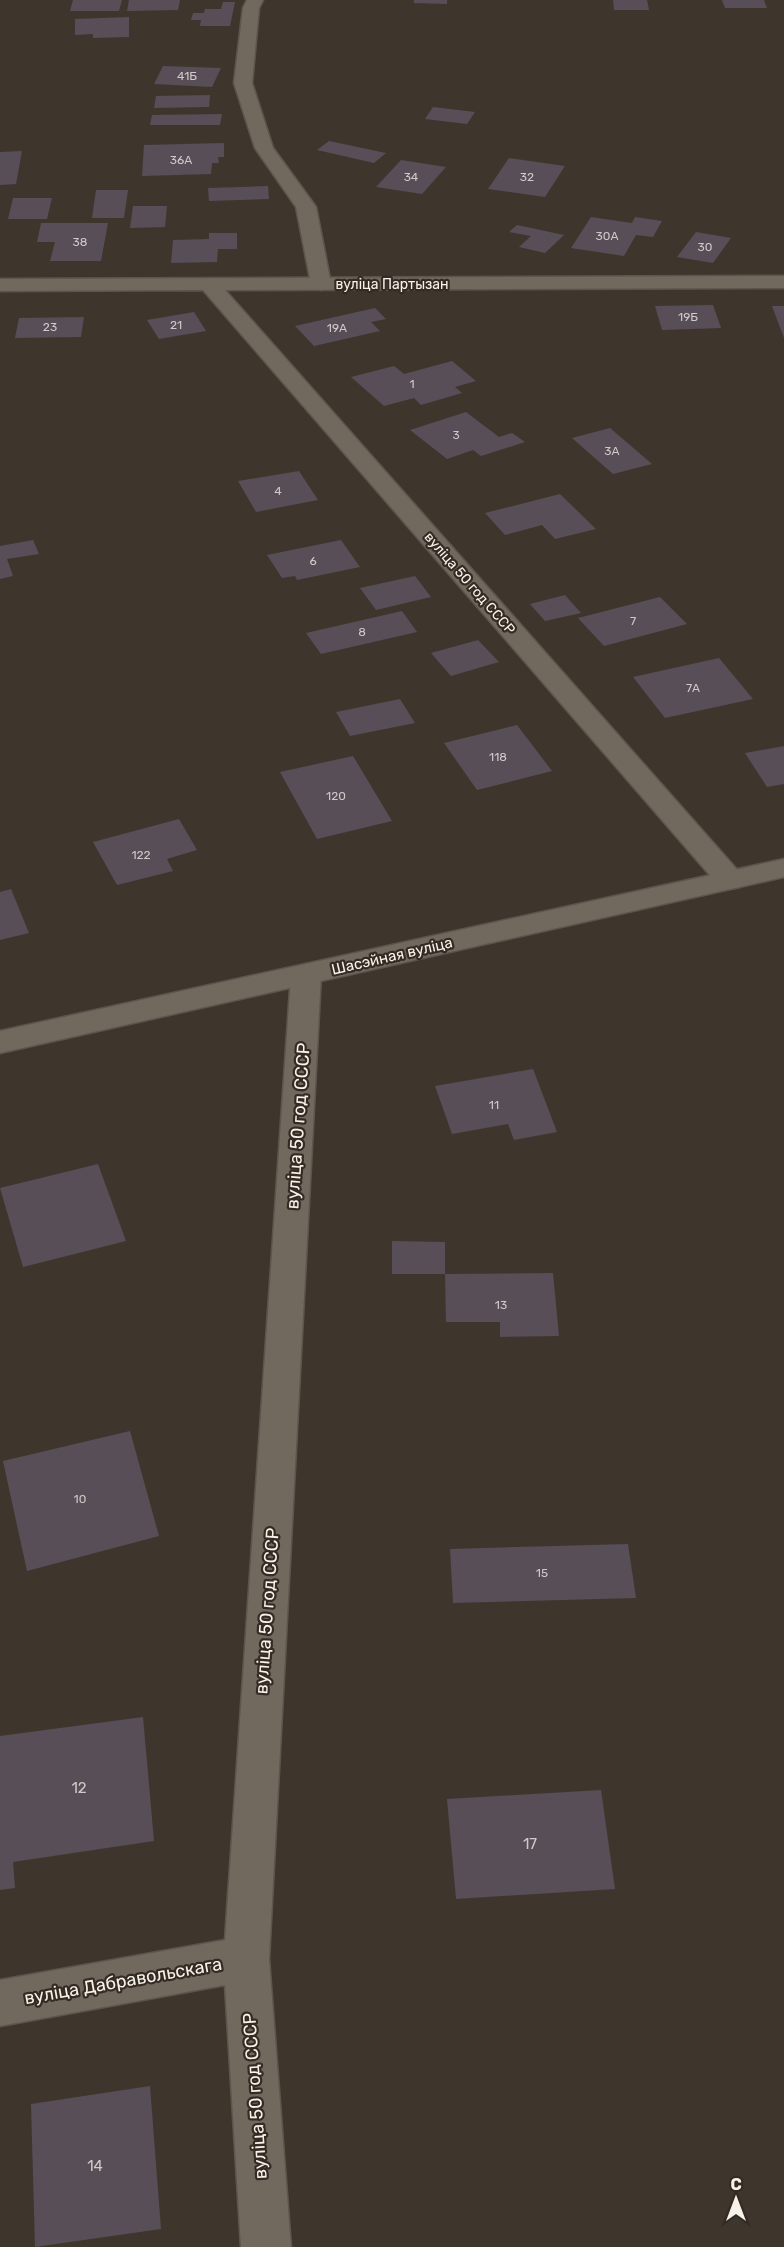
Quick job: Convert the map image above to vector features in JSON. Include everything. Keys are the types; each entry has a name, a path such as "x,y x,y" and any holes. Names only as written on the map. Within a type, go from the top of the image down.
{"street":[{"path":"255,0 251,8 243,83 264,148 306,207 321,284"},
{"name":"вуліца Партызан","path":"0,285 784,282"},
{"name":"вуліца 50 год СССР","path":"209,285 730,880"},
{"name":"Шасэйная вуліца","path":"0,1042 784,868"},
{"name":"вуліца 50 год СССР","path":"266,2247 246,1959 306,975"},
{"name":"вуліца Дабравольскага","path":"0,2003 246,1959"}],"building":[{"path":"73,0 122,0 119,11 70,11"},
{"path":"129,0 180,0 178,10 127,11"},
{"path":"414,0 447,0 447,4 414,3"},
{"path":"613,0 647,0 649,10 614,10"},
{"path":"722,0 764,0 767,8 725,8"},
{"path":"223,2 235,2 230,26 200,26 201,20 191,20 193,13 204,13 205,9 221,9"},
{"path":"129,17 129,37 93,38 93,34 75,35 75,19"},
{"path":"163,66 221,68 212,87 154,84"},
{"path":"210,95 209,107 154,108 156,96"},
{"path":"433,107 475,112 467,124 425,119"},
{"path":"222,114 220,125 150,125 152,115"},
{"path":"329,141 386,153 374,163 317,150"},
{"path":"224,143 224,157 218,157 219,163 212,163 211,174 142,176 144,145"},
{"path":"22,151 16,184 0,185 0,152"},
{"path":"509,158 565,166 545,197 488,189"},
{"path":"401,160 446,167 422,194 376,187"},
{"path":"268,186 269,199 209,201 208,188"},
{"path":"96,190 128,190 124,218 92,218"},
{"path":"13,198 52,198 47,219 8,219"},
{"path":"133,206 167,206 165,227 130,228"},
{"path":"591,217 632,223 635,217 662,221 653,237 636,235 624,256 571,248"},
{"path":"41,223 108,223 101,261 50,261 55,242 37,242"},
{"path":"517,225 564,235 545,253 519,247 531,236 509,232"},
{"path":"696,232 731,238 713,263 677,257"},
{"path":"209,233 237,233 237,249 218,249 217,262 171,263 173,240 209,239"},
{"path":"713,305 721,328 662,330 655,306"},
{"path":"772,306 784,306 784,338"},
{"path":"375,308 386,319 371,322 380,331 314,346 295,326"},
{"path":"194,312 206,331 159,339 147,320"},
{"path":"84,317 81,337 15,338 19,318"},
{"path":"452,361 476,381 455,387 462,393 421,405 414,398 384,406 351,377 394,366 404,374"},
{"path":"466,412 499,437 512,433 525,442 481,456 473,450 447,459 410,430"},
{"path":"610,428 652,464 613,474 572,438"},
{"path":"299,471 318,500 256,512 238,481"},
{"path":"560,494 596,529 555,539 542,525 505,535 485,513"},
{"path":"33,540 39,554 7,559 13,576 0,579 0,546"},
{"path":"341,540 360,567 297,580 295,576 282,578 267,555"},
{"path":"415,576 431,597 376,610 360,588"},
{"path":"565,595 581,613 545,621 530,604"},
{"path":"660,597 687,624 604,646 578,618"},
{"path":"402,611 417,632 321,654 306,633"},
{"path":"478,640 499,662 451,676 431,653"},
{"path":"719,658 753,699 665,718 633,677"},
{"path":"400,699 415,723 350,736 336,712"},
{"path":"517,725 552,771 477,790 444,743"},
{"path":"784,746 784,784 767,787 745,753"},
{"path":"353,756 392,821 317,839 280,772"},
{"path":"179,819 197,850 167,859 173,871 117,885 93,842"},
{"path":"11,889 29,933 0,940 0,892"},
{"path":"533,1069 557,1132 514,1140 508,1124 452,1134 435,1086"},
{"path":"98,1164 126,1241 23,1267 0,1188"},
{"path":"392,1241 445,1242 445,1274 392,1274"},
{"path":"553,1273 559,1336 500,1337 500,1322 446,1322 445,1274"},
{"path":"130,1431 159,1536 27,1571 3,1461"},
{"path":"628,1544 636,1598 453,1603 450,1549"},
{"path":"143,1717 154,1841 13,1862 15,1888 0,1890 0,1736"},
{"path":"601,1790 615,1889 456,1899 447,1799"},
{"path":"150,2086 161,2229 35,2247 31,2104"}]}
